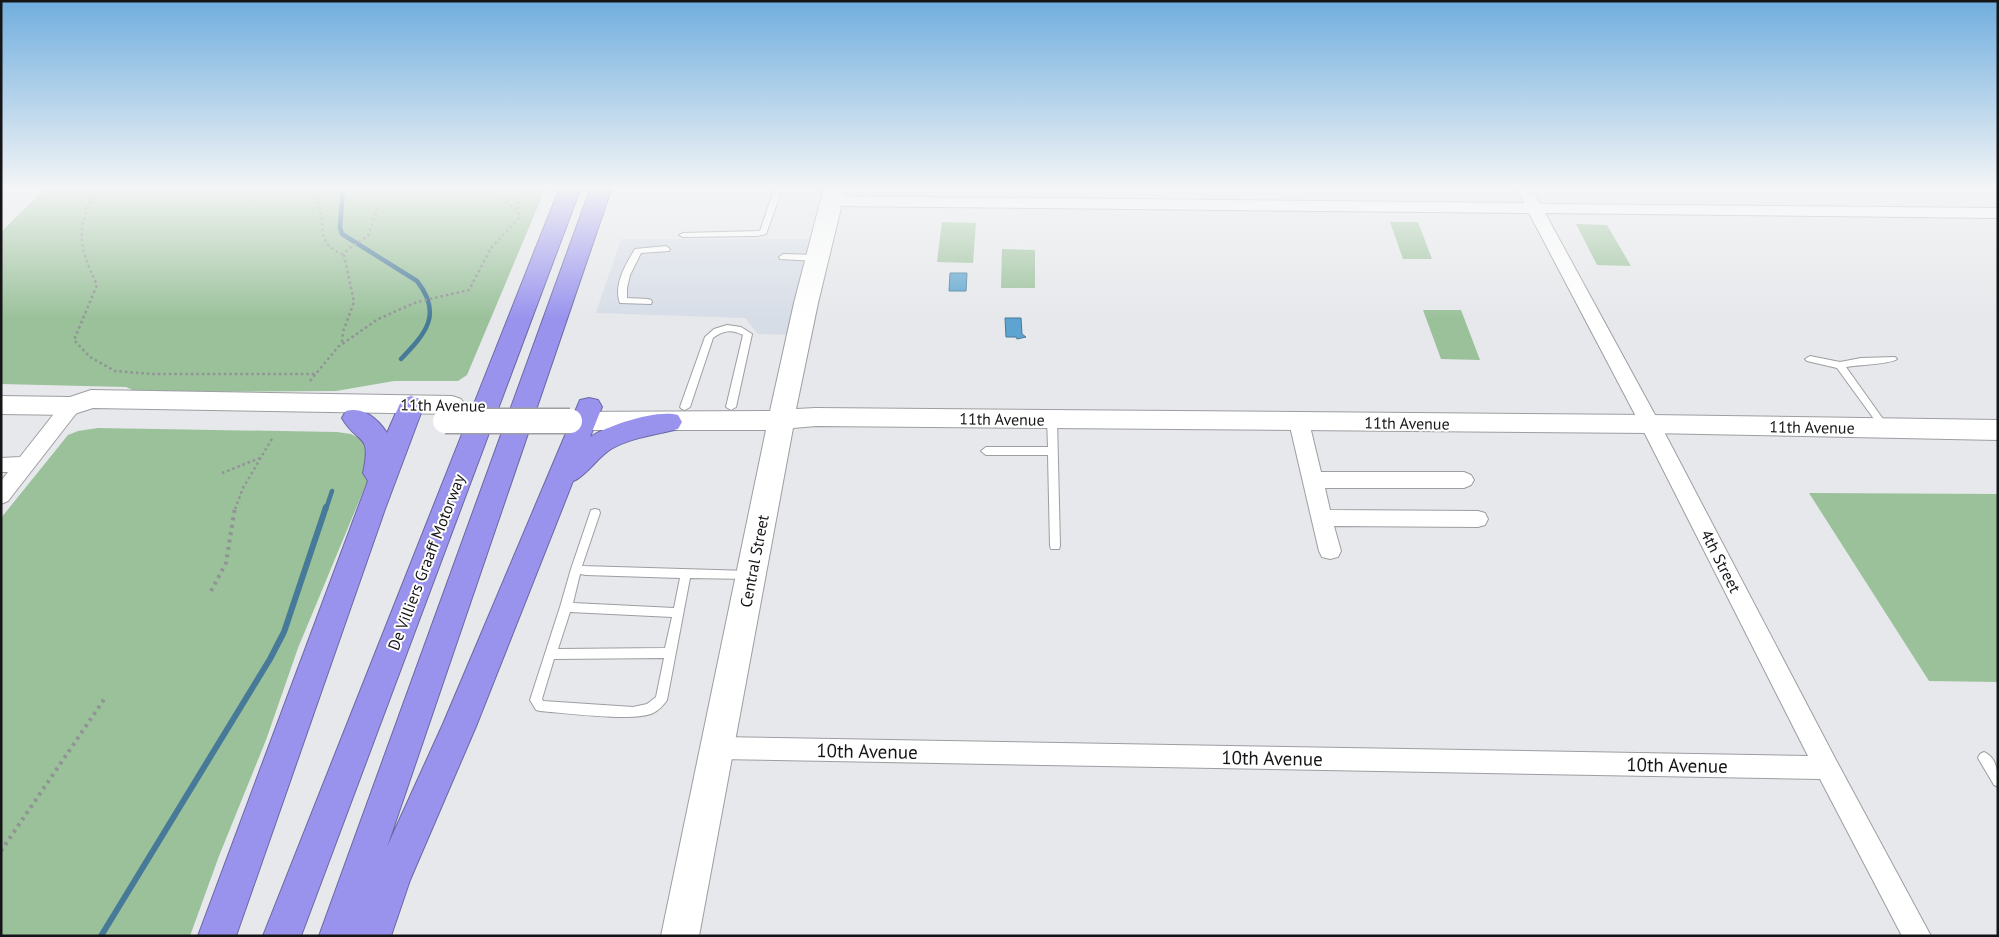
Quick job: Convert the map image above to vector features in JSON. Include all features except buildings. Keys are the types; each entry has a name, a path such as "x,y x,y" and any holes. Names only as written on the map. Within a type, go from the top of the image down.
{"highway":[{"name":"De Villiers Graaff Motorway","path":"282,936 554,231"},
{"path":"338,936 587,231"},
{"path":"217,936 371,509 408,412"},
{"path":"372,936 392,878 460,724 557,486 580,414"},
{"path":"557,486 578,460 594,446 609,437 677,414"},
{"path":"356,418 376,435 381,447 371,509"}],"main road":[{"name":"Central Street","path":"680,936 782,414 824,231"},
{"name":"11th Avenue","path":"1,405 71,406 91,399 448,413 782,414"},
{"name":"11th Avenue","path":"71,406 83,412 356,418 408,412"},
{"name":"11th Avenue","path":"677,414 730,407 816,417 1650,424 1998,430"}],"street":[{"name":"4th Street","path":"1546,231 1650,424 1827,768 1916,936"},
{"path":"1,496 71,406"},
{"path":"1299,422 1330,551"},
{"path":"1,465 27,464"},
{"path":"1313,480 1464,480"},
{"path":"1322,518 1478,519"},
{"name":"10th Avenue","path":"717,748 1827,768"}],"lane":[{"path":"683,235 757,234 763,231"},
{"path":"648,302 623,301 623,286 632,261 638,251 666,249"},
{"path":"783,257 817,258"},
{"path":"677,414 709,337 714,331 733,328 748,334 748,340 730,407"},
{"path":"1810,359 1840,365 1861,361 1892,359"},
{"path":"1840,365 1885,428"},
{"path":"1052,419 1054,546"},
{"path":"986,450 1053,451"},
{"path":"596,513 576,569 566,608 537,693 536,700 540,706 633,712 650,709 662,700 686,573"},
{"path":"576,569 586,572 752,575"},
{"path":"566,608 678,614"},
{"path":"550,654 671,653"},
{"path":"1984,758 1998,781"}],"path":[{"path":"81,231 80,238 87,264 97,285 74,340 90,357 115,371 152,374 316,374"},
{"path":"321,231 325,245 331,251 344,255"},
{"path":"341,343 354,302 344,255 348,249 362,241 371,231"},
{"path":"310,381 341,343 383,318 418,302 469,290 491,248 507,231"},
{"path":"211,592 226,563 235,506 273,437"},
{"path":"222,473 260,458"},
{"path":"1,851 105,698"}],"shaded area":[{"path":"621,239 813,239 792,335 758,334 745,318 596,313"}],"green space":[{"path":"528,231 467,375 458,381 394,381 336,391 137,392 126,387 1,384 1,232"},
{"path":"941,231 975,231 973,263 937,262"},
{"path":"1393,231 1421,231 1432,259 1403,259"},
{"path":"1579,231 1610,231 1631,266 1597,265"},
{"path":"1002,249 1035,250 1035,288 1001,288"},
{"path":"1423,310 1461,310 1480,360 1441,359"},
{"path":"98,428 337,432 351,434 368,443 374,465 298,648 266,740 219,856 190,936 1,936 1,518 68,435 78,431"},
{"path":"1809,493 1998,494 1998,682 1929,681"}],"water":[{"path":"950,273 967,273 966,291 949,291"},
{"path":"1005,318 1021,318 1022,334 1026,337 1017,339 1016,337 1006,337"}],"waterway":[{"path":"341,231 342,234 417,281 425,293 429,303 428,323 424,332 401,359"},
{"path":"326,509 332,491"},
{"path":"101,936 270,659 284,632 326,507"}]}
